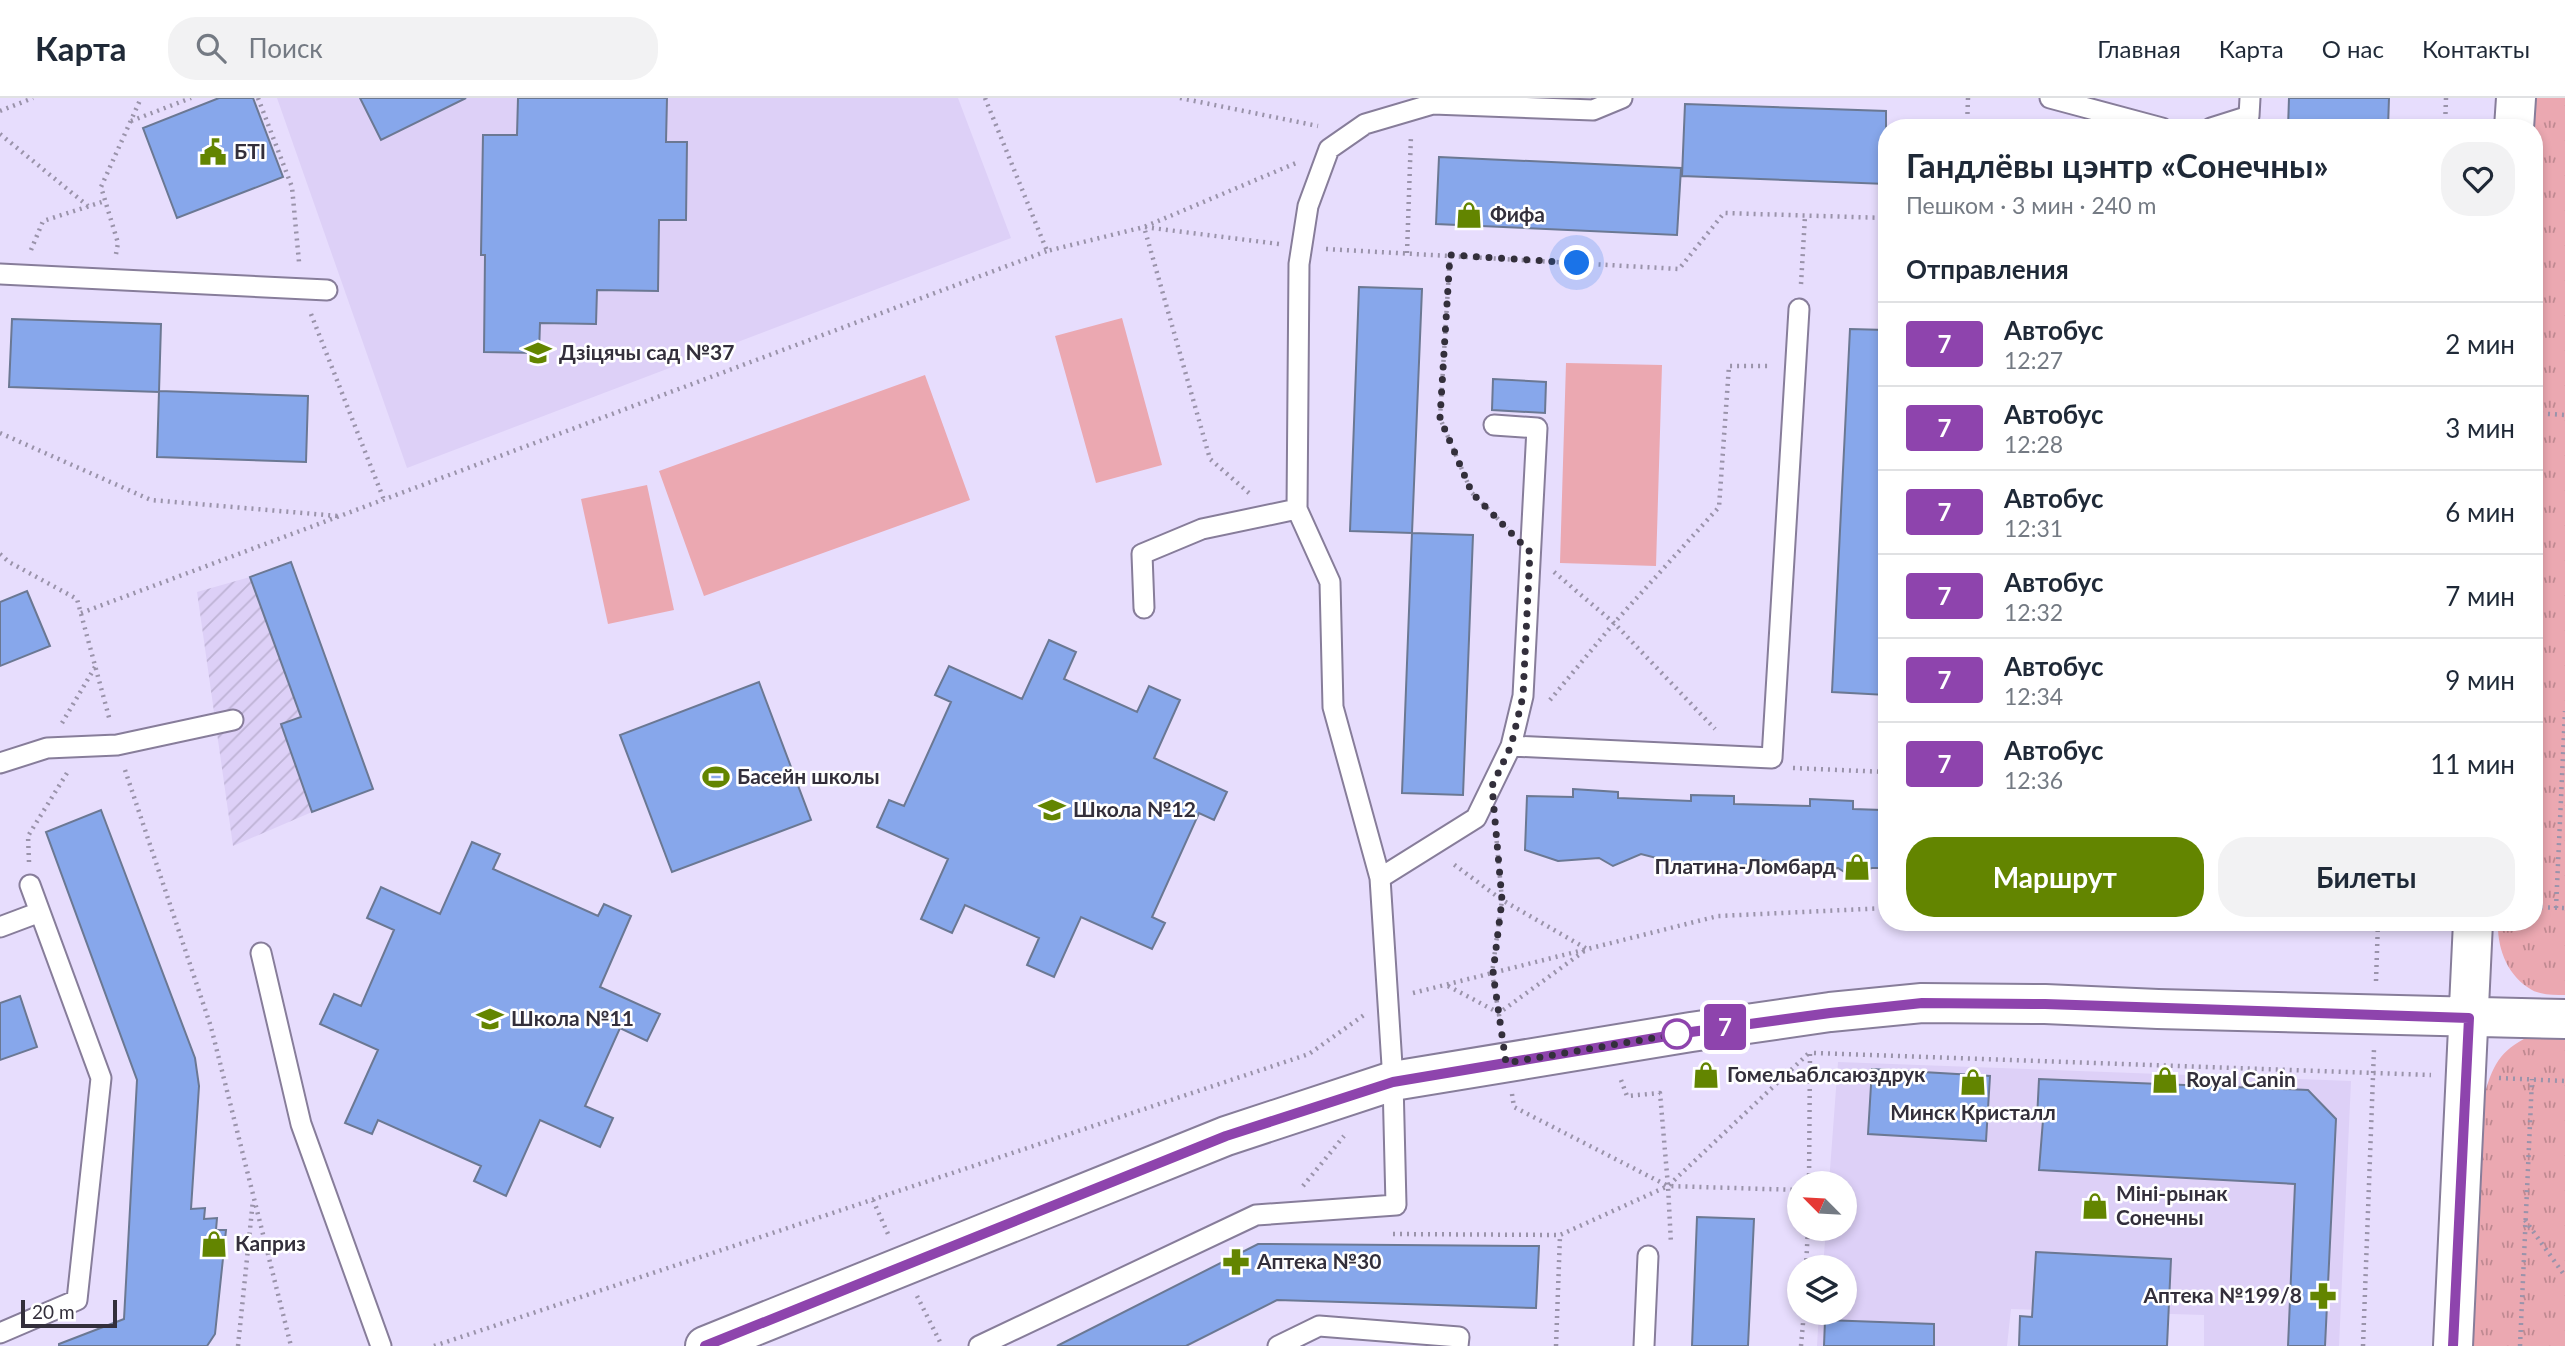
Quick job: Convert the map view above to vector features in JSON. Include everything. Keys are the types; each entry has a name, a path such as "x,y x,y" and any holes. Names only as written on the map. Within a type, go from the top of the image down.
{"main road":[{"path":"2515,119 2516,98"},
{"path":"2453,1346 2473,931"},
{"path":"705,1346 1226,1136 1393,1082 1691,1032 1922,1003 2565,1019"}],"lane":[{"path":"979,1346 1256,1215 1396,1205 1393,1082 1380,878 1334,708 1330,582 1297,509 1299,264 1308,206 1329,149 1365,124 1433,101 1593,110 1622,98"},
{"path":"2050,98 2128,119"},
{"path":"2240,119 2249,116 2250,98"},
{"path":"0,274 327,290"},
{"path":"1511,746 1772,758 1799,309"},
{"path":"1380,878 1476,818 1511,746 1523,696 1536,428 1494,425"},
{"path":"1144,608 1142,554 1202,529 1297,509"},
{"path":"0,763 47,748 117,745 233,720"},
{"path":"0,1333 77,1300 101,1078 30,885"},
{"path":"0,927 40,912"},
{"path":"261,953 301,1124 381,1346"},
{"path":"1644,1346 1648,1256"},
{"path":"1278,1346 1319,1326 1459,1337 1458,1346"}],"path":[{"path":"0,111 33,98"},
{"path":"113,280 118,243 101,187 141,98"},
{"path":"131,121 191,98"},
{"path":"985,98 1046,251"},
{"path":"1180,98 1353,133"},
{"path":"1967,119 1968,98"},
{"path":"2445,119 2446,98"},
{"path":"1408,253 1412,110"},
{"path":"0,134 88,206"},
{"path":"81,613 1046,251 1144,227 1329,149"},
{"path":"21,275 43,221 105,201"},
{"path":"1144,227 1301,247 1679,269 1724,213 1878,218"},
{"path":"1799,309 1805,216"},
{"path":"1144,227 1210,459 1273,514"},
{"path":"1450,255 1440,418 1472,493 1530,552 1614,623 1718,733 1728,756"},
{"path":"1545,705 1614,623 1719,507 1729,366 1796,366"},
{"path":"2543,414 2565,415"},
{"path":"0,433 151,499 340,516"},
{"path":"0,554 9,562 77,599 117,745 211,1027 291,1346"},
{"path":"47,748 96,667"},
{"path":"2556,908 2565,711"},
{"path":"30,885 27,836 85,746"},
{"path":"1772,758 1779,767 1878,772"},
{"path":"1492,786 1502,900 1493,973 1514,1107 1668,1186 1787,1190"},
{"path":"1430,847 1502,900 1587,949"},
{"path":"2558,857 2565,852"},
{"path":"2543,907 2565,908"},
{"path":"434,1346 1309,1054 1387,999 1718,916 1878,908"},
{"path":"1499,1013 1587,949"},
{"path":"1447,985 1499,1013"},
{"path":"1800,1051 2373,1073 2364,1346"},
{"path":"1810,1052 1810,1171"},
{"path":"1384,1234 1560,1235 1668,1186 1810,1052"},
{"path":"1620,1076 1627,1096 1660,1093 1671,1246"},
{"path":"2520,1346 2532,1079"},
{"path":"1279,1214 1348,1132 1394,1119"},
{"path":"238,1346 254,1195"},
{"path":"2525,1220 2565,1276"},
{"path":"1556,1346 1560,1235"},
{"path":"1801,1346 1803,1325"}],"shaded area":[{"name":"Дзіцячы сад №37","path":"277,98 958,98 1011,238 407,468"},
{"path":"291,562 373,789 233,846 197,592"},
{"name":"Міні-рынак Сонечны","path":"1838,1062 2351,1081 2339,1346 2204,1346 2204,1315 2011,1309 2007,1346 1817,1346 1818,1325 1857,1325 1857,1255 1824,1255 1825,1241 1857,1241 1857,1171 1830,1171"}],"green space":[{"path":"2535,98 2565,98 2565,995 2539,993 2523,984 2505,960 2498,932 2543,931 2543,119 2535,119"},
{"path":"1122,318 1162,465 1096,483 1055,336"},
{"path":"1566,363 1662,365 1656,566 1560,563"},
{"path":"925,375 970,500 704,596 659,471"},
{"path":"647,485 674,610 608,624 581,499"},
{"path":"2534,1034 2565,1036 2565,1346 2473,1346 2485,1093 2492,1072 2501,1057 2507,1050"}],"building":[{"name":"БТІ","path":"219,98 253,98 283,177 177,218 143,128"},
{"path":"360,98 466,98 381,140"},
{"path":"518,98 667,98 666,142 687,142 686,220 659,220 658,291 597,290 596,324 540,323 539,353 484,352 485,255 481,255 483,135 517,135"},
{"path":"2289,98 2389,98 2388,119 2288,119"},
{"path":"1685,104 1886,111 1886,119 1878,119 1878,184 1682,176"},
{"path":"1439,157 1681,168 1677,235 1436,224"},
{"path":"1359,287 1422,289 1412,533 1350,531"},
{"path":"12,319 161,324 159,392 9,387"},
{"path":"1850,329 1878,330 1878,695 1832,692"},
{"path":"1493,379 1546,382 1545,413 1492,410"},
{"path":"159,391 308,396 306,462 157,457"},
{"path":"1412,533 1473,535 1463,795 1402,793"},
{"path":"291,562 373,789 312,812 281,724 301,717 250,577"},
{"path":"27,591 50,646 0,666 0,602"},
{"name":"Школа №12","path":"1049,640 1076,652 1064,679 1137,712 1149,686 1180,700 1154,758 1227,792 1214,820 1199,813 1152,917 1165,923 1152,949 1081,917 1054,977 1027,965 1039,938 965,905 952,933 921,919 948,859 877,827 889,800 904,806 951,702 935,695 949,666 1022,699"},
{"name":"Басейн школы","path":"759,682 811,820 672,872 620,735"},
{"path":"1573,789 1618,792 1618,798 1691,801 1691,795 1734,796 1734,804 1810,806 1810,799 1853,801 1853,809 1878,810 1878,868 1849,875 1838,868 1793,869 1763,860 1731,869 1720,864 1676,863 1641,854 1613,866 1599,858 1558,861 1525,850 1527,796 1573,797"},
{"path":"101,810 195,1058 199,1086 191,1209 205,1208 204,1219 217,1218 216,1230 226,1230 215,1334 207,1346 59,1346 124,1319 137,1080 46,832"},
{"name":"Школа №11","path":"472,842 500,854 493,869 598,916 604,904 631,916 600,987 660,1014 647,1041 620,1028 585,1106 613,1118 600,1147 540,1120 506,1196 474,1181 481,1166 378,1120 372,1134 345,1123 378,1050 320,1024 334,994 361,1006 394,930 367,918 381,887 440,914"},
{"path":"20,996 37,1047 0,1060 0,1003"},
{"path":"1872,1069 1990,1076 1986,1141 1868,1134"},
{"path":"2039,1079 2308,1090 2336,1119 2325,1346 2288,1346 2295,1184 2039,1170 2043,1120 2037,1119"},
{"path":"1697,1217 1754,1219 1748,1346 1692,1346"},
{"path":"1258,1244 1539,1246 1536,1308 1277,1300 1186,1346 1057,1346"},
{"path":"2036,1252 2171,1259 2167,1346 2019,1346 2020,1316 2032,1317"},
{"path":"1857,1321 1934,1324 1934,1346 1824,1346 1825,1325 1857,1325"}],"bus line":[{"name":"7","path":"705,1346 1226,1136 1393,1082 1691,1032 1830,1013 1922,1003 1947,1003 2469,1018 2453,1346"}],"place":[{"name":"БТІ","path":"213,152"},
{"name":"Фифа","path":"1469,215"},
{"name":"Дзіцячы сад №37","path":"538,353"},
{"name":"Басейн школы","path":"716,777"},
{"name":"Школа №12","path":"1052,810"},
{"name":"Платина-Ломбард","path":"1857,867"},
{"name":"Школа №11","path":"490,1019"},
{"name":"Гомельаблсаюздрук","path":"1706,1075"},
{"name":"Royal Canin","path":"2165,1080"},
{"name":"Минск Кристалл","path":"1973,1082"},
{"name":"Міні-рынак Сонечны","path":"2095,1206"},
{"name":"Каприз","path":"214,1244"},
{"name":"Аптека №30","path":"1236,1262"},
{"name":"Аптека №199/8","path":"2323,1296"}],"route":[{"path":"1577,263 1450,255 1440,418 1472,493 1530,552 1523,696 1511,746 1492,786 1502,900 1493,973 1506,1063 1677,1034"}]}
